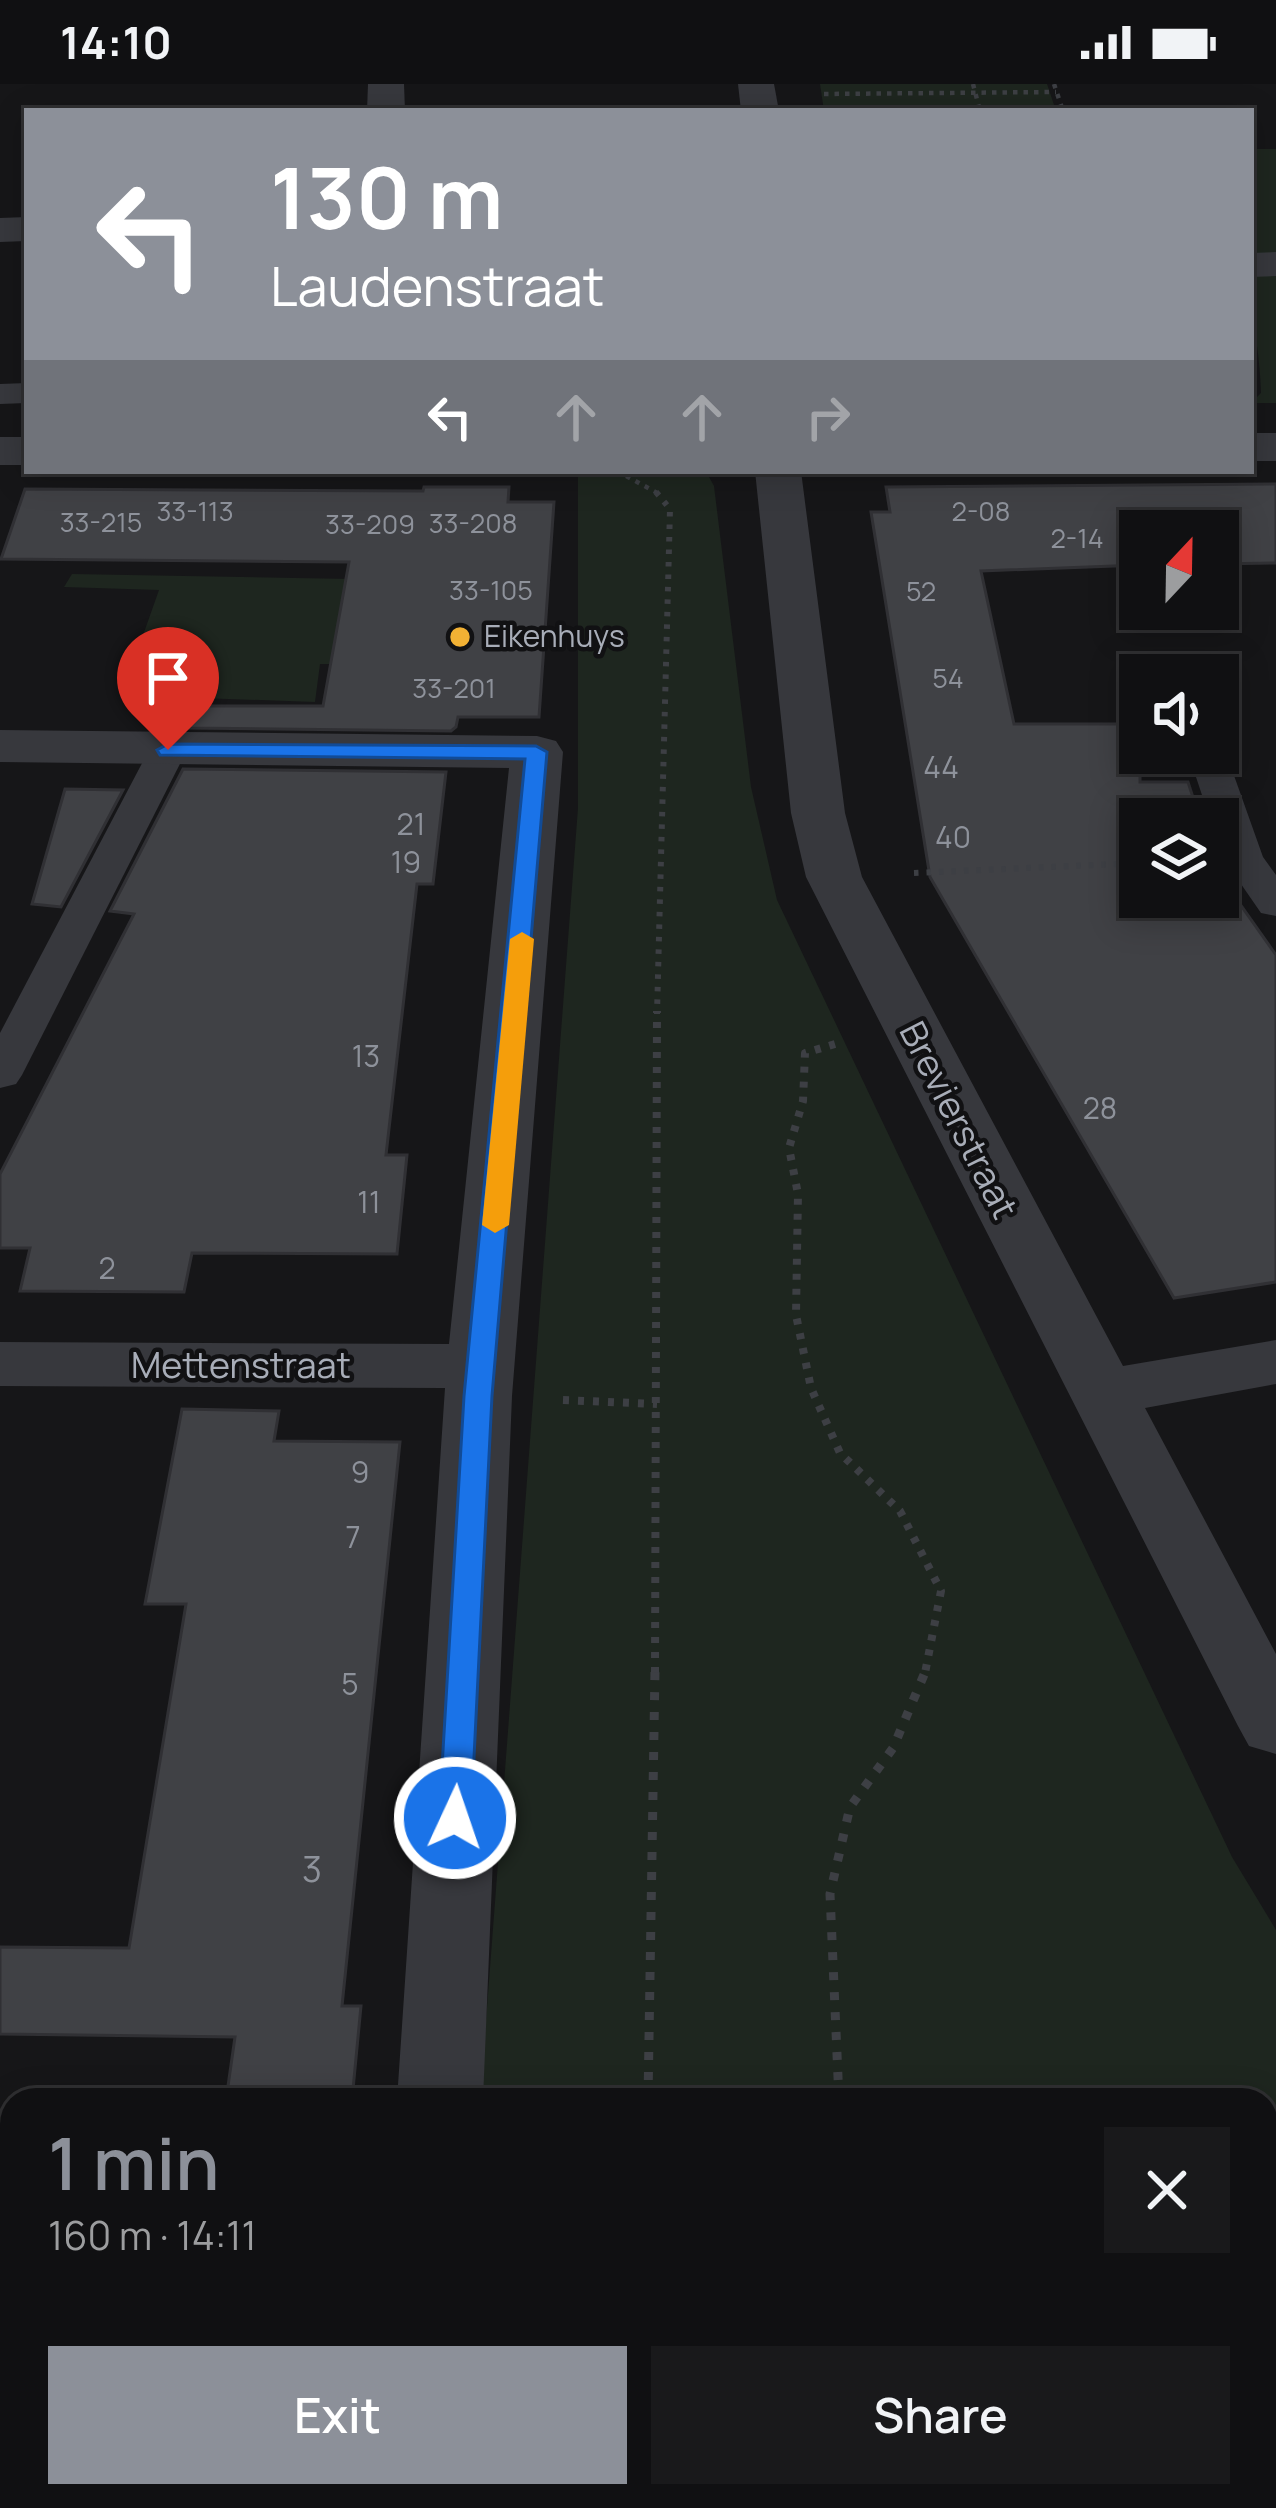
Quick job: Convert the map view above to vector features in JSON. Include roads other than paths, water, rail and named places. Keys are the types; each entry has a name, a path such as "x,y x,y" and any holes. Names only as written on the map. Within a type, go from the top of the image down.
{"street":[{"name":"Brevierstraat","path":"778,474 818,813 834,877 1276,1726"},
{"path":"0,746 536,752 480,1381 441,2088"},
{"path":"1099,1393 1276,1362"},
{"name":"Mettenstraat","path":"0,1364 480,1381"}],"lane":[{"path":"0,1075 168,750"},
{"path":"1214,774 1243,859 1276,904"}],"place":[{"name":"Eikenhuys","path":"460,637"}]}
